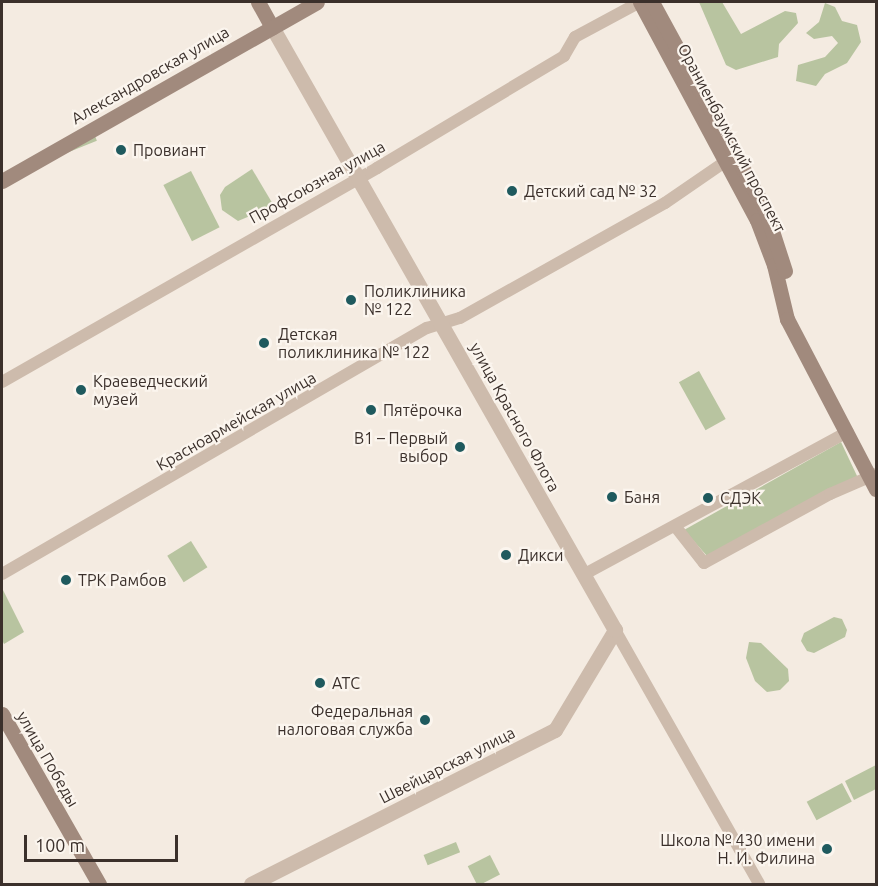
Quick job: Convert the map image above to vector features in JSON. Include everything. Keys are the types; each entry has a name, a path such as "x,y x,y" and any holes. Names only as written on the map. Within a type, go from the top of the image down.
{"main road":[{"name":"улица Красного Флота","path":"258,2 272,27"},
{"name":"Александровская улица","path":"2,181 318,2"},
{"name":"Ораниенбаумский проспект","path":"640,2 776,238 798,328 875,478"},
{"name":"Ораниенбаумский проспект","path":"652,2 730,158 768,248 787,319 875,478"},
{"name":"улица Победы","path":"2,714 99,885"}],"street":[{"name":"Профсоюзная улица","path":"2,382 360,178 564,56 575,37 640,2"},
{"name":"улица Красного Флота","path":"272,27 360,178 615,630"},
{"name":"Красноармейская улица","path":"2,573 427,328 460,318 665,203 730,158"},
{"path":"583,575 848,432"},
{"path":"675,526 704,563 875,478"},
{"path":"615,630 759,885"},
{"name":"Швейцарская улица","path":"251,885 555,730 615,630"}],"green space":[{"path":"699,2 722,2 741,34 785,11 796,13 798,23 779,44 778,57 736,70 726,65"},
{"path":"825,3 835,7 842,21 857,25 861,42 847,63 825,74 816,86 796,81 798,65 825,57 838,43 832,36 814,39 806,33 819,22"},
{"path":"95,136 97,141 18,172 16,168"},
{"path":"252,169 274,206 238,221 222,210 220,195 225,187"},
{"path":"191,171 220,227 192,241 163,185"},
{"path":"699,371 726,419 706,430 679,382"},
{"path":"841,442 858,478 707,556 684,530"},
{"path":"191,541 207,567 184,582 167,556"},
{"path":"2,588 24,632 4,644 2,640"},
{"path":"834,617 842,619 847,630 845,637 814,653 807,651 801,641 804,633"},
{"path":"749,642 761,643 788,669 789,681 780,690 767,692 755,681 746,658"},
{"path":"876,765 876,789 854,800 845,781"},
{"path":"842,783 852,802 817,820 807,802"},
{"path":"456,842 460,852 428,865 424,855"},
{"path":"490,855 500,875 482,884 477,884 468,866"}],"place":[{"name":"Провиант","path":"121,150"},
{"name":"Детский сад № 32","path":"512,191"},
{"name":"Поликлиника № 122","path":"351,300"},
{"name":"Детская поликлиника № 122","path":"264,343"},
{"name":"Краеведческий музей","path":"81,390"},
{"name":"Пятёрочка","path":"371,410"},
{"name":"В1 – Первый выбор","path":"460,447"},
{"name":"Баня","path":"612,497"},
{"name":"СДЭК","path":"708,498"},
{"name":"Дикси","path":"506,555"},
{"name":"ТРК Рамбов","path":"66,580"},
{"name":"АТС","path":"320,683"},
{"name":"Федеральная налоговая служба","path":"425,720"},
{"name":"Школа № 430 имени Н. И. Филина","path":"827,849"}]}
